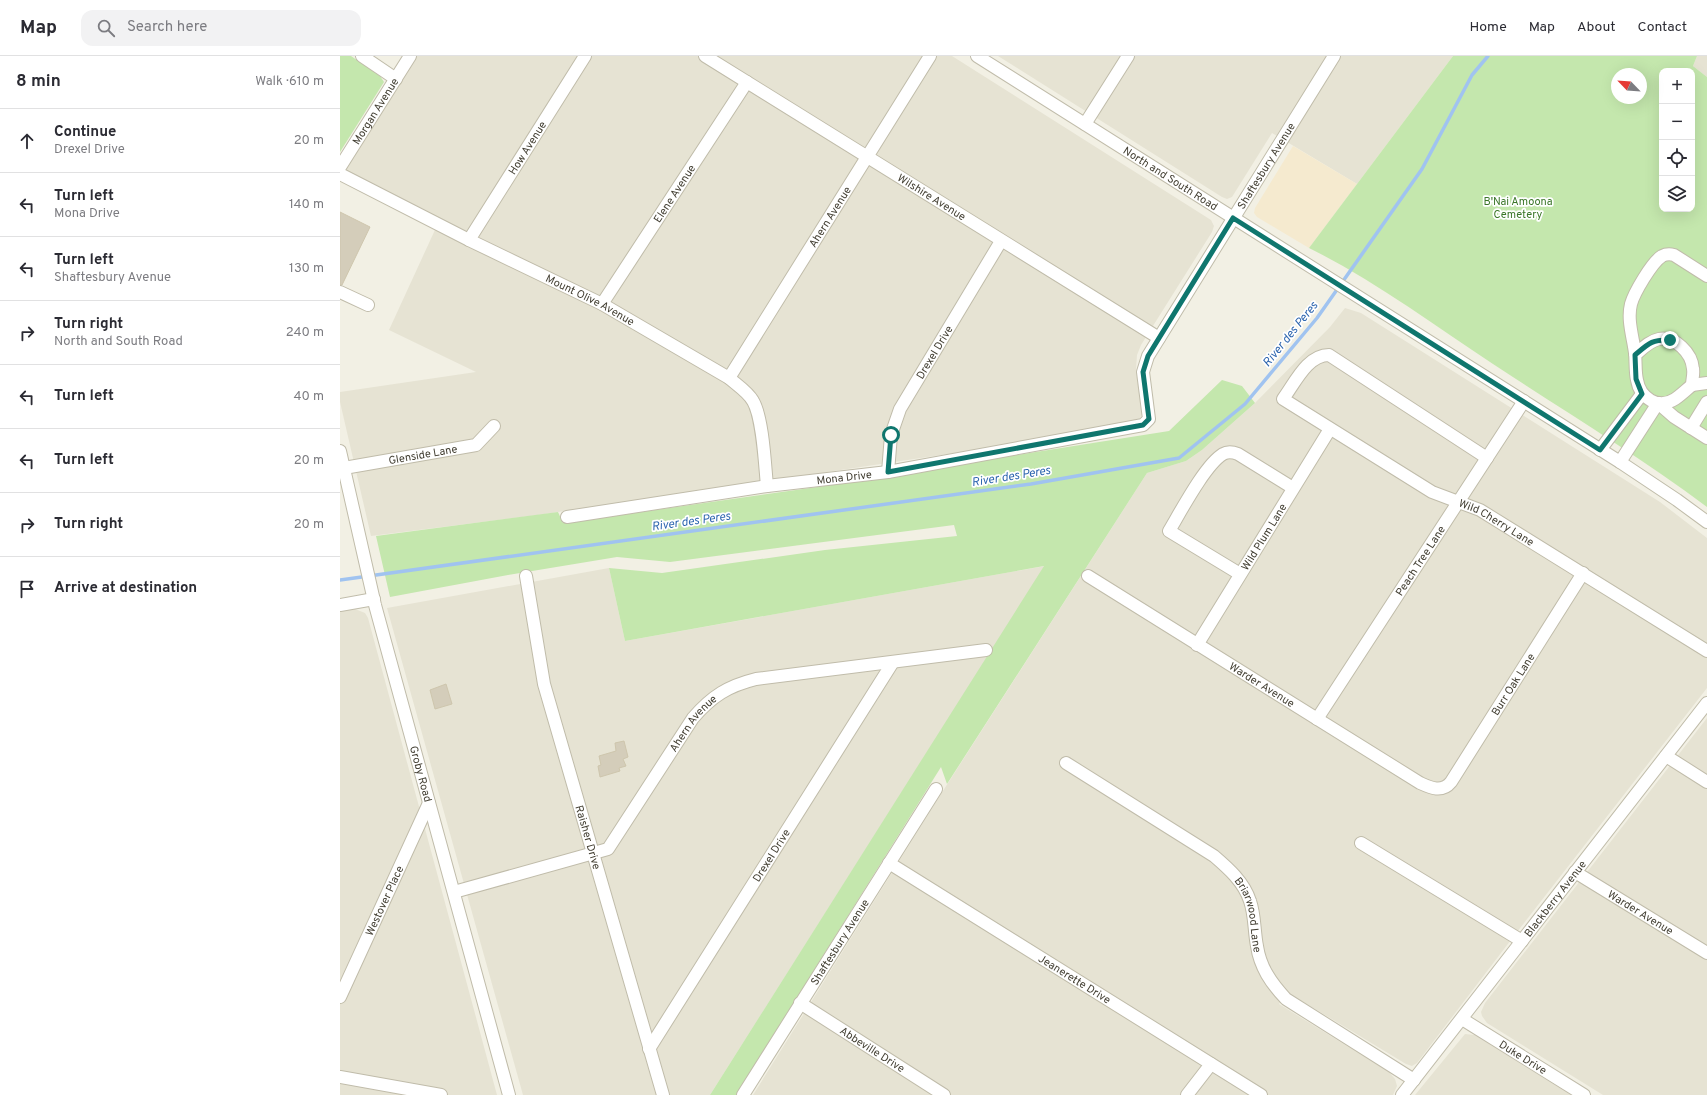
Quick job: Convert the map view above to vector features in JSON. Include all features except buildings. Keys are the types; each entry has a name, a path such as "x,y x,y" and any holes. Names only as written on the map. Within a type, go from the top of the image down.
{"street":[{"name":"Morgan Avenue","path":"340,167 410,56"},
{"name":"How Avenue","path":"469,240 585,56"},
{"name":"Wilshire Avenue","path":"705,56 1159,338"},
{"name":"Ahern Avenue","path":"728,378 930,56"},
{"name":"North and South Road","path":"977,56 1233,218 1357,294 1620,462 1707,522"},
{"path":"1085,124 1128,56"},
{"name":"Shaftesbury Avenue","path":"1143,425 1149,419 1143,372 1148,356 1334,56"},
{"path":"367,57 396,79"},
{"name":"Elene Avenue","path":"602,304 747,82"},
{"name":"Mount Olive Avenue","path":"340,174 469,240 602,304 728,378 741,388 754,402 763,444 767,486"},
{"name":"Drexel Drive","path":"888,472 891,435 900,409 1002,241"},
{"path":"1707,276 1674,256 1669,254 1662,256 1656,262 1634,294 1630,313 1636,379 1642,394 1646,398 1658,403 1668,413 1707,438"},
{"path":"340,292 368,305"},
{"path":"1635,355 1650,342 1659,339 1670,340 1685,350 1691,359 1694,369 1692,385"},
{"name":"Wild Cherry Lane","path":"1487,458 1329,355 1322,355 1307,365 1284,399 1432,492 1480,510 1707,651"},
{"path":"1658,403 1667,403 1676,399 1692,385 1707,383"},
{"path":"1600,450 1642,394"},
{"name":"Peach Tree Lane","path":"1317,719 1524,401"},
{"path":"1690,428 1707,402"},
{"path":"1620,462 1658,403"},
{"name":"Mona Drive","path":"567,517 767,486 888,472 1143,425"},
{"name":"Glenside Lane","path":"344,468 476,445 494,426"},
{"name":"Wild Plum Lane","path":"1197,645 1330,429"},
{"name":"Groby Road","path":"340,451 372,595 509,1095"},
{"path":"1240,574 1169,531 1209,467 1224,453 1231,452 1238,454 1293,488"},
{"name":"Burr Oak Lane","path":"1438,789 1448,786 1451,782 1582,573"},
{"name":"Raisher Drive","path":"526,576 544,684 595,854 663,1095"},
{"name":"Warder Avenue","path":"1088,576 1420,783 1438,789"},
{"path":"340,605 372,595"},
{"name":"Ahern Avenue","path":"454,892 595,854 608,849 693,718 705,704 722,692 741,683 756,679 986,650"},
{"name":"Drexel Drive","path":"649,1049 893,662"},
{"name":"Blackberry Avenue","path":"1402,1095 1707,703"},
{"path":"1666,756 1707,782"},
{"name":"Briarwood Lane","path":"1066,763 1214,856 1229,869 1242,885 1250,900 1257,947 1262,964 1276,989 1286,999 1414,1080"},
{"name":"Shaftesbury Avenue","path":"743,1095 936,789"},
{"name":"Westover Place","path":"340,997 429,804"},
{"path":"1361,843 1522,941"},
{"name":"Jeanerette Drive","path":"889,863 1261,1095"},
{"name":"Warder Avenue","path":"1575,872 1707,953"},
{"name":"Abbeville Drive","path":"800,1003 944,1095"},
{"name":"Duke Drive","path":"1462,1019 1584,1095"},
{"path":"1187,1095 1211,1064"},
{"path":"340,1077 441,1095"}],"shaded area":[{"path":"417,56 952,56 1211,220 1214,226 1212,232 1141,345 1137,355 1136,370 1142,414 1139,420 1008,445 538,515 371,536 340,402 340,392 476,372 389,330 440,219 347,171 346,168"},
{"path":"998,56 1453,56 1357,184 1272,133 1232,197 1227,199"},
{"path":"1697,56 1707,56 1707,77 1693,66"},
{"path":"1293,146 1357,184 1309,248 1257,217 1254,213 1255,208"},
{"path":"1345,308 1361,313 1660,502 1707,538 1707,688 1417,1063 1412,1066 1406,1064 1287,992 1279,1004 1389,1072 1395,1079 1397,1086 1393,1095 753,1095 941,794 1147,473 1186,461 1202,450 1255,403 1330,327"},
{"path":"1045,566 710,1095 523,1095 387,608 609,568 625,641"},
{"path":"355,609 365,613 368,618 497,1095 340,1095 340,611"},
{"path":"1707,718 1707,1095 1603,1095 1487,1023 1481,1012 1485,1003"},
{"path":"1465,1034 1475,1035 1571,1095 1415,1095"}],"green space":[{"path":"340,56 351,56 380,76 384,82 340,152"},
{"name":"B'Nai Amoona Cemetery","path":"1453,56 1697,56 1693,66 1707,77 1707,507 1628,452 1379,288 1333,260 1309,248"},
{"path":"1222,380 1242,386 1255,403 1202,450 1186,461 1147,473 947,784 941,767 736,1095 710,1095 1044,566 625,641 609,568 662,573 825,550 957,536 954,525 670,562 617,557 390,597 376,536 558,512 563,523 867,480 1169,431"}],"waterway":[{"name":"River des Peres","path":"340,580 1031,484 1179,458 1245,404 1317,318 1422,169 1472,75 1488,56"}],"route":[{"path":"891,435 888,472 1143,425 1149,419 1143,372 1148,356 1233,218 1357,294 1600,450 1642,394 1636,379 1635,355 1650,342 1659,339 1670,340"}]}
